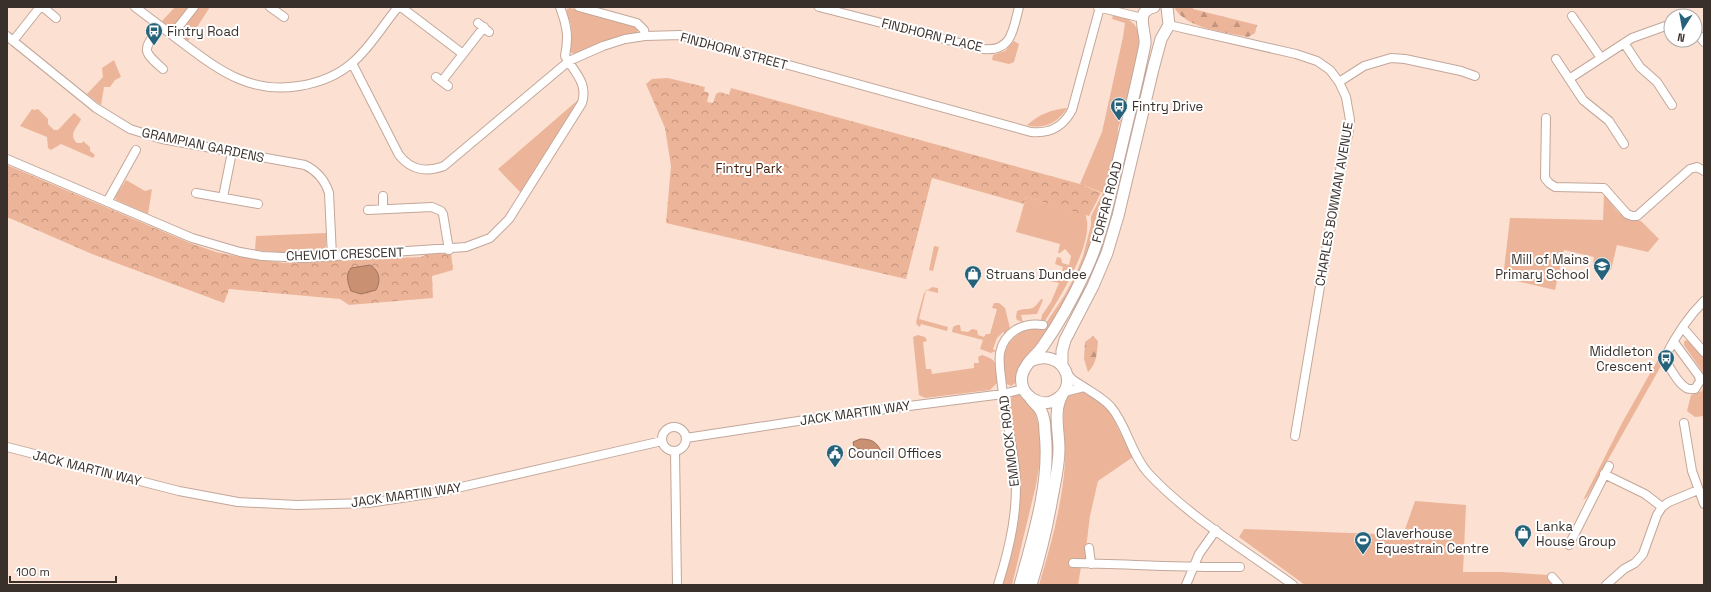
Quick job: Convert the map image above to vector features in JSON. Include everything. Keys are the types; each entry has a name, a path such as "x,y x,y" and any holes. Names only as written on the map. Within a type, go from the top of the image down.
{"highway":[{"path":"1153,7 1162,9 1168,19 1160,35 1152,35 1142,22 1144,13 1153,7"},
{"name":"FORFAR ROAD","path":"1064,369 1062,351 1065,340 1093,286 1107,253 1118,216 1152,69 1168,19"},
{"name":"FORFAR ROAD","path":"1030,361 1043,346 1073,298 1097,244 1106,212 1145,44 1146,36 1142,22"},
{"path":"1020,585 1034,533 1046,476 1047,448 1041,411 1023,389 1022,374 1030,361 1037,358 1046,357 1054,360 1064,369 1067,382 1058,401 1058,469 1048,523 1031,585"},
{"path":"1031,399 1044,403 1057,399 1063,393"}],"street":[{"path":"10,39 42,7 56,18"},
{"path":"135,7 215,67 248,83 269,87 288,88 322,81 352,63 398,7"},
{"path":"172,35 194,7"},
{"path":"270,7 284,18"},
{"path":"401,7 463,54"},
{"path":"560,7 567,25 568,39 565,56 569,61"},
{"path":"579,7 637,23 644,30 645,36"},
{"name":"FINDHORN PLACE","path":"819,7 991,50 998,48 1010,38 1019,7"},
{"path":"1100,7 1142,22"},
{"name":"FINDHORN STREET","path":"352,63 399,155 405,163 413,168 423,170 433,170 444,166 569,61 603,46 625,39 645,36 680,35 1031,132 1040,133 1051,131 1061,125 1068,118 1072,110 1100,7"},
{"path":"1572,16 1601,58"},
{"name":"CHARLES BOWMAN AVENUE","path":"1168,19 1317,61 1330,70 1339,82 1349,108 1348,135 1338,179 1295,436"},
{"path":"160,26 147,46 146,51 148,56 163,69"},
{"path":"442,81 484,27"},
{"path":"1569,79 1632,38 1663,27"},
{"name":"GRAMPIAN GARDENS","path":"10,39 96,108 130,129 162,139 305,165 319,175 326,184 329,193 332,256"},
{"path":"1624,43 1640,67 1658,82 1672,105"},
{"path":"1339,82 1364,66 1391,58 1412,60 1461,71 1475,76"},
{"path":"1556,59 1583,100 1609,121 1624,144"},
{"name":"CHEVIOT CRESCENT","path":"7,159 192,238 240,252 283,257 449,250 466,247 490,238 509,219 517,208 582,103 585,94 584,84 569,61"},
{"path":"1546,118 1545,178 1549,183 1555,187 1604,188 1627,214 1632,216 1637,216 1690,169 1697,167 1704,171"},
{"path":"107,202 136,150"},
{"path":"223,198 232,152"},
{"path":"196,192 258,204"},
{"path":"383,196 383,209"},
{"path":"368,210 437,208 443,214 449,250"},
{"path":"1674,342 1699,376 1700,381 1695,388 1689,389 1684,387 1666,363 1665,357 1674,342 1683,328 1704,301"},
{"name":"EMMOCK ROAD","path":"998,585 1007,556 1015,514 1015,469 1003,394 1000,358 1005,341 1016,329 1024,325 1043,325"},
{"path":"1683,328 1704,352"},
{"path":"1064,369 1073,380 1101,397 1112,408 1136,455 1147,472 1191,511 1293,585"},
{"path":"1063,393 1084,387"},
{"name":"JACK MARTIN WAY","path":"686,438 817,418 1003,394 1023,389"},
{"path":"1684,423 1686,446 1698,490 1704,504"},
{"path":"673,427 681,429 686,438 684,447 675,451 668,450 662,440 665,432 673,427"},
{"name":"JACK MARTIN WAY","path":"7,447 179,491 238,502 297,506 368,503 435,494 662,440"},
{"path":"675,451 677,585"},
{"path":"1569,545 1609,466"},
{"path":"1604,474 1645,494 1662,507"},
{"path":"1606,585 1624,569 1635,563 1643,554 1657,515 1662,507 1669,502 1698,490"},
{"path":"1186,585 1198,554 1216,530"},
{"path":"1089,548 1091,564"},
{"path":"1073,563 1240,567"},
{"path":"1552,577 1559,585"}],"green space":[{"path":"175,7 189,7 175,25 168,27 162,21"},
{"path":"199,7 210,7 188,41 182,36 182,29"},
{"path":"1174,7 1193,7 1193,9 1257,25 1255,33 1248,37 1197,25 1187,20"},
{"path":"570,8 636,26 638,31 635,34 596,45 574,54 570,52 571,25 567,9"},
{"path":"1113,15 1128,19 1134,24 1140,33 1140,56 1129,99 1118,128 1117,150 1097,230 1068,299 1046,333 1022,363 1017,382 1011,386 1005,383 1005,351 1012,340 1022,332 1042,329 1064,296 1075,276 1083,256 1091,225 1091,216 1103,193 1080,184 1102,132 1123,37 1125,23 1112,19"},
{"path":"1014,41 1019,44 1014,62 1009,64 992,60 993,55 1005,51"},
{"path":"114,60 121,77 115,80 110,87 104,87 101,105 87,94 103,77 102,68"},
{"name":"Fintry Park","path":"668,78 705,87 704,91 709,93 707,102 713,103 716,94 720,92 729,95 731,88 1080,184 1101,193 1089,216 1026,197 1024,204 932,178 906,279 666,223 671,166 665,128 646,84 652,79"},
{"path":"578,100 521,193 498,169"},
{"path":"1067,108 1059,118 1050,124 1039,127 1027,125 1046,113"},
{"path":"32,109 38,109 48,119 48,124 54,130 58,130 74,113 81,119 73,133 74,140 77,143 82,143 83,141 90,147 90,151 95,155 93,158 61,144 51,150 48,148 47,137 20,126"},
{"path":"7,165 190,243 216,252 284,263 421,257 428,254 451,253 453,270 432,276 433,298 349,305 340,299 229,289 224,303 92,254 7,217"},
{"path":"126,180 145,191 152,189 148,214 116,200 115,197"},
{"path":"1604,194 1620,213 1628,219 1641,221 1659,239 1648,252 1617,245 1611,270 1593,266 1594,257 1564,250 1555,290 1503,278 1510,218 1603,220"},
{"path":"1026,197 1085,214 1087,225 1086,238 1075,269 1045,321 1041,320 1042,315 1051,302 1059,283 1050,281 1052,276 1060,278 1063,267 1055,264 1057,257 1061,258 1062,263 1069,265 1071,256 1065,249 1058,253 1060,244 1016,232"},
{"path":"326,233 326,247 321,252 283,253 255,250 256,236"},
{"path":"934,246 939,247 933,271 929,270"},
{"path":"932,287 938,288 938,293 928,290"},
{"path":"926,292 919,319 948,327 947,331 921,324 920,327 917,325 916,322 924,293"},
{"path":"1041,299 1043,300 1037,314 1021,315 1023,322 1017,320 1017,311 1032,308 1038,304"},
{"path":"994,303 999,303 1005,308 1010,328 1006,334 1003,332 997,338 993,349 996,351 991,353 980,349 983,340 952,332 953,327 960,325 961,331 968,332 972,329 977,330 978,335 984,337 986,334 990,334 997,309 992,308"},
{"path":"918,335 925,337 927,341 923,342 926,369 931,369 932,374 974,368 974,363 979,363 978,357 982,355 991,359 996,364 998,382 990,390 925,398 919,395 913,337"},
{"path":"1093,336 1098,341 1097,354 1095,362 1088,372 1084,359 1085,342"},
{"path":"1689,340 1704,358 1704,374 1684,345 1684,341"},
{"path":"1661,354 1661,366 1587,497 1583,500 1622,423"},
{"path":"1704,385 1704,416 1695,417 1687,411 1691,395 1702,391"},
{"path":"1074,392 1086,392 1108,409 1133,457 1098,481 1090,516 1086,548 1087,556 1081,567 1078,585 1039,585 1052,540 1064,479 1065,455 1063,416 1065,399"},
{"path":"1022,393 1034,407 1043,444 1036,485 1012,585 1001,585 1018,513 1009,402 1013,395"},
{"name":"Claverhouse Equestrain Centre","path":"1415,501 1466,505 1463,572 1501,572 1548,575 1552,577 1554,585 1305,585 1239,537 1244,529 1403,535"}],"shaded area":[{"path":"370,265 376,270 379,276 379,283 376,290 361,294 351,291 348,282 348,273 351,268"},
{"path":"860,439 870,440 877,445 881,451 878,460 872,457 869,452 854,447 853,442"}],"place":[{"name":"Fintry Road","path":"154,46"},
{"name":"Fintry Drive","path":"1119,121"},
{"name":"Mill of Mains Primary School","path":"1602,281"},
{"name":"Struans Dundee","path":"973,289"},
{"name":"Middleton Crescent","path":"1666,373"},
{"name":"Council Offices","path":"835,468"},
{"name":"Lanka House Group","path":"1523,548"},
{"name":"Claverhouse Equestrain Centre","path":"1363,555"}]}
